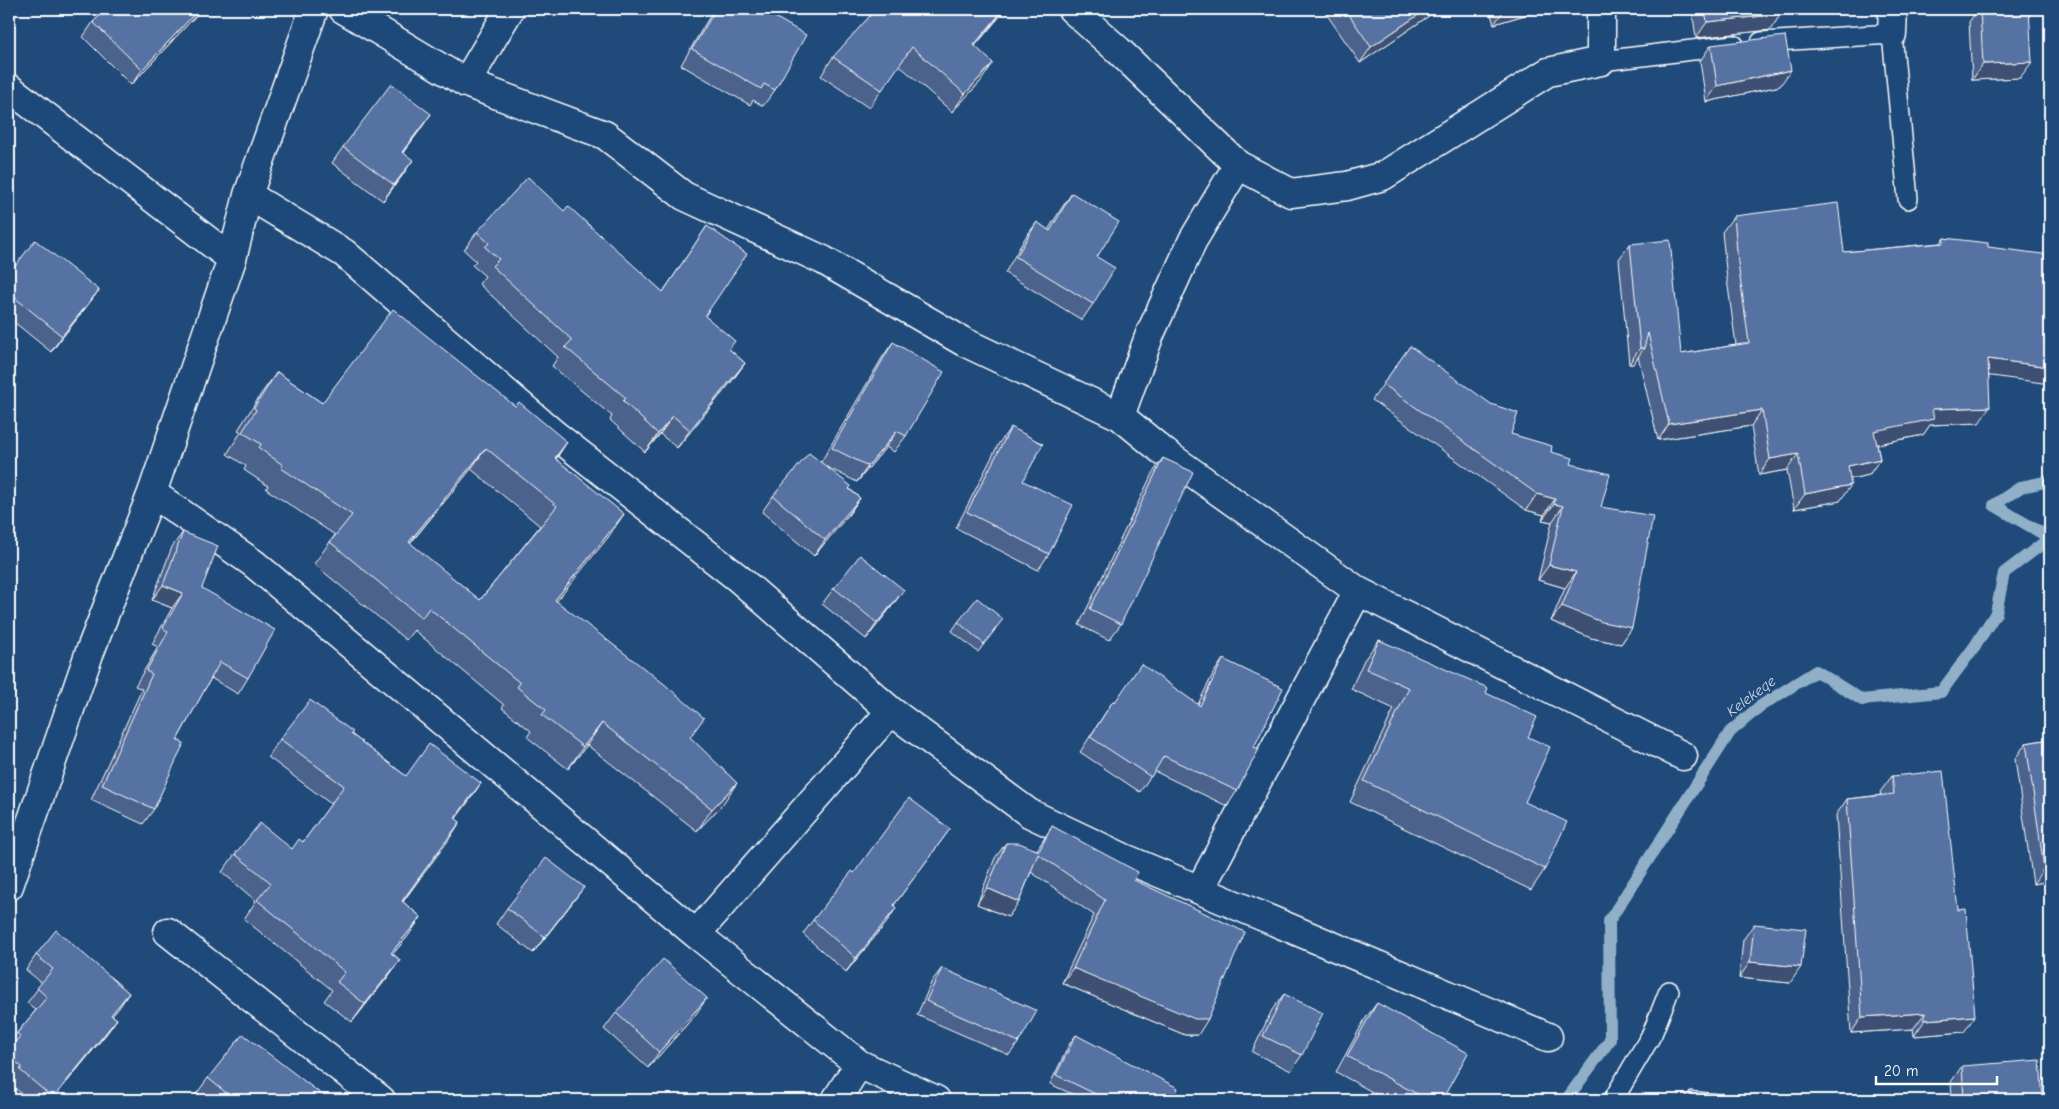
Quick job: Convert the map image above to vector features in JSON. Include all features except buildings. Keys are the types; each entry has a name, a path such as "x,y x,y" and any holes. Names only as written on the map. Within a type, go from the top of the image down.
{"street":[{"path":"9,886 89,654 152,493 232,259 248,195 314,9"},
{"path":"343,9 466,83 605,135 684,196 823,260 964,342 1120,416 1165,454 1358,591 1683,756"},
{"path":"466,83 510,9"},
{"path":"1072,9 1118,50 1238,165 1291,193 1347,186 1383,176 1548,72 1601,61 1601,9"},
{"path":"9,88 232,259"},
{"path":"1120,416 1150,334 1193,240 1238,165"},
{"path":"248,195 344,254 554,434 738,578 891,711 1029,813 1124,858 1548,1037"},
{"path":"152,493 253,564 696,934 859,1064 936,1100"},
{"path":"1200,889 1358,591"},
{"path":"696,934 891,711"},
{"path":"168,932 381,1100"},
{"path":"836,1100 859,1064"}],"lane":[{"path":"1601,61 1777,40 1892,21 1908,198"},
{"path":"1613,1100 1652,1034 1669,991"}],"waterway":[{"name":"Kelekeqe","path":"2050,481 2021,487 1994,505 2050,538"},
{"name":"Kelekeqe","path":"1566,1100 1610,1040 1609,921 1730,732 1759,707 1816,671 1862,700 1941,692 1975,646 1996,613 2004,573 2050,538"}]}
